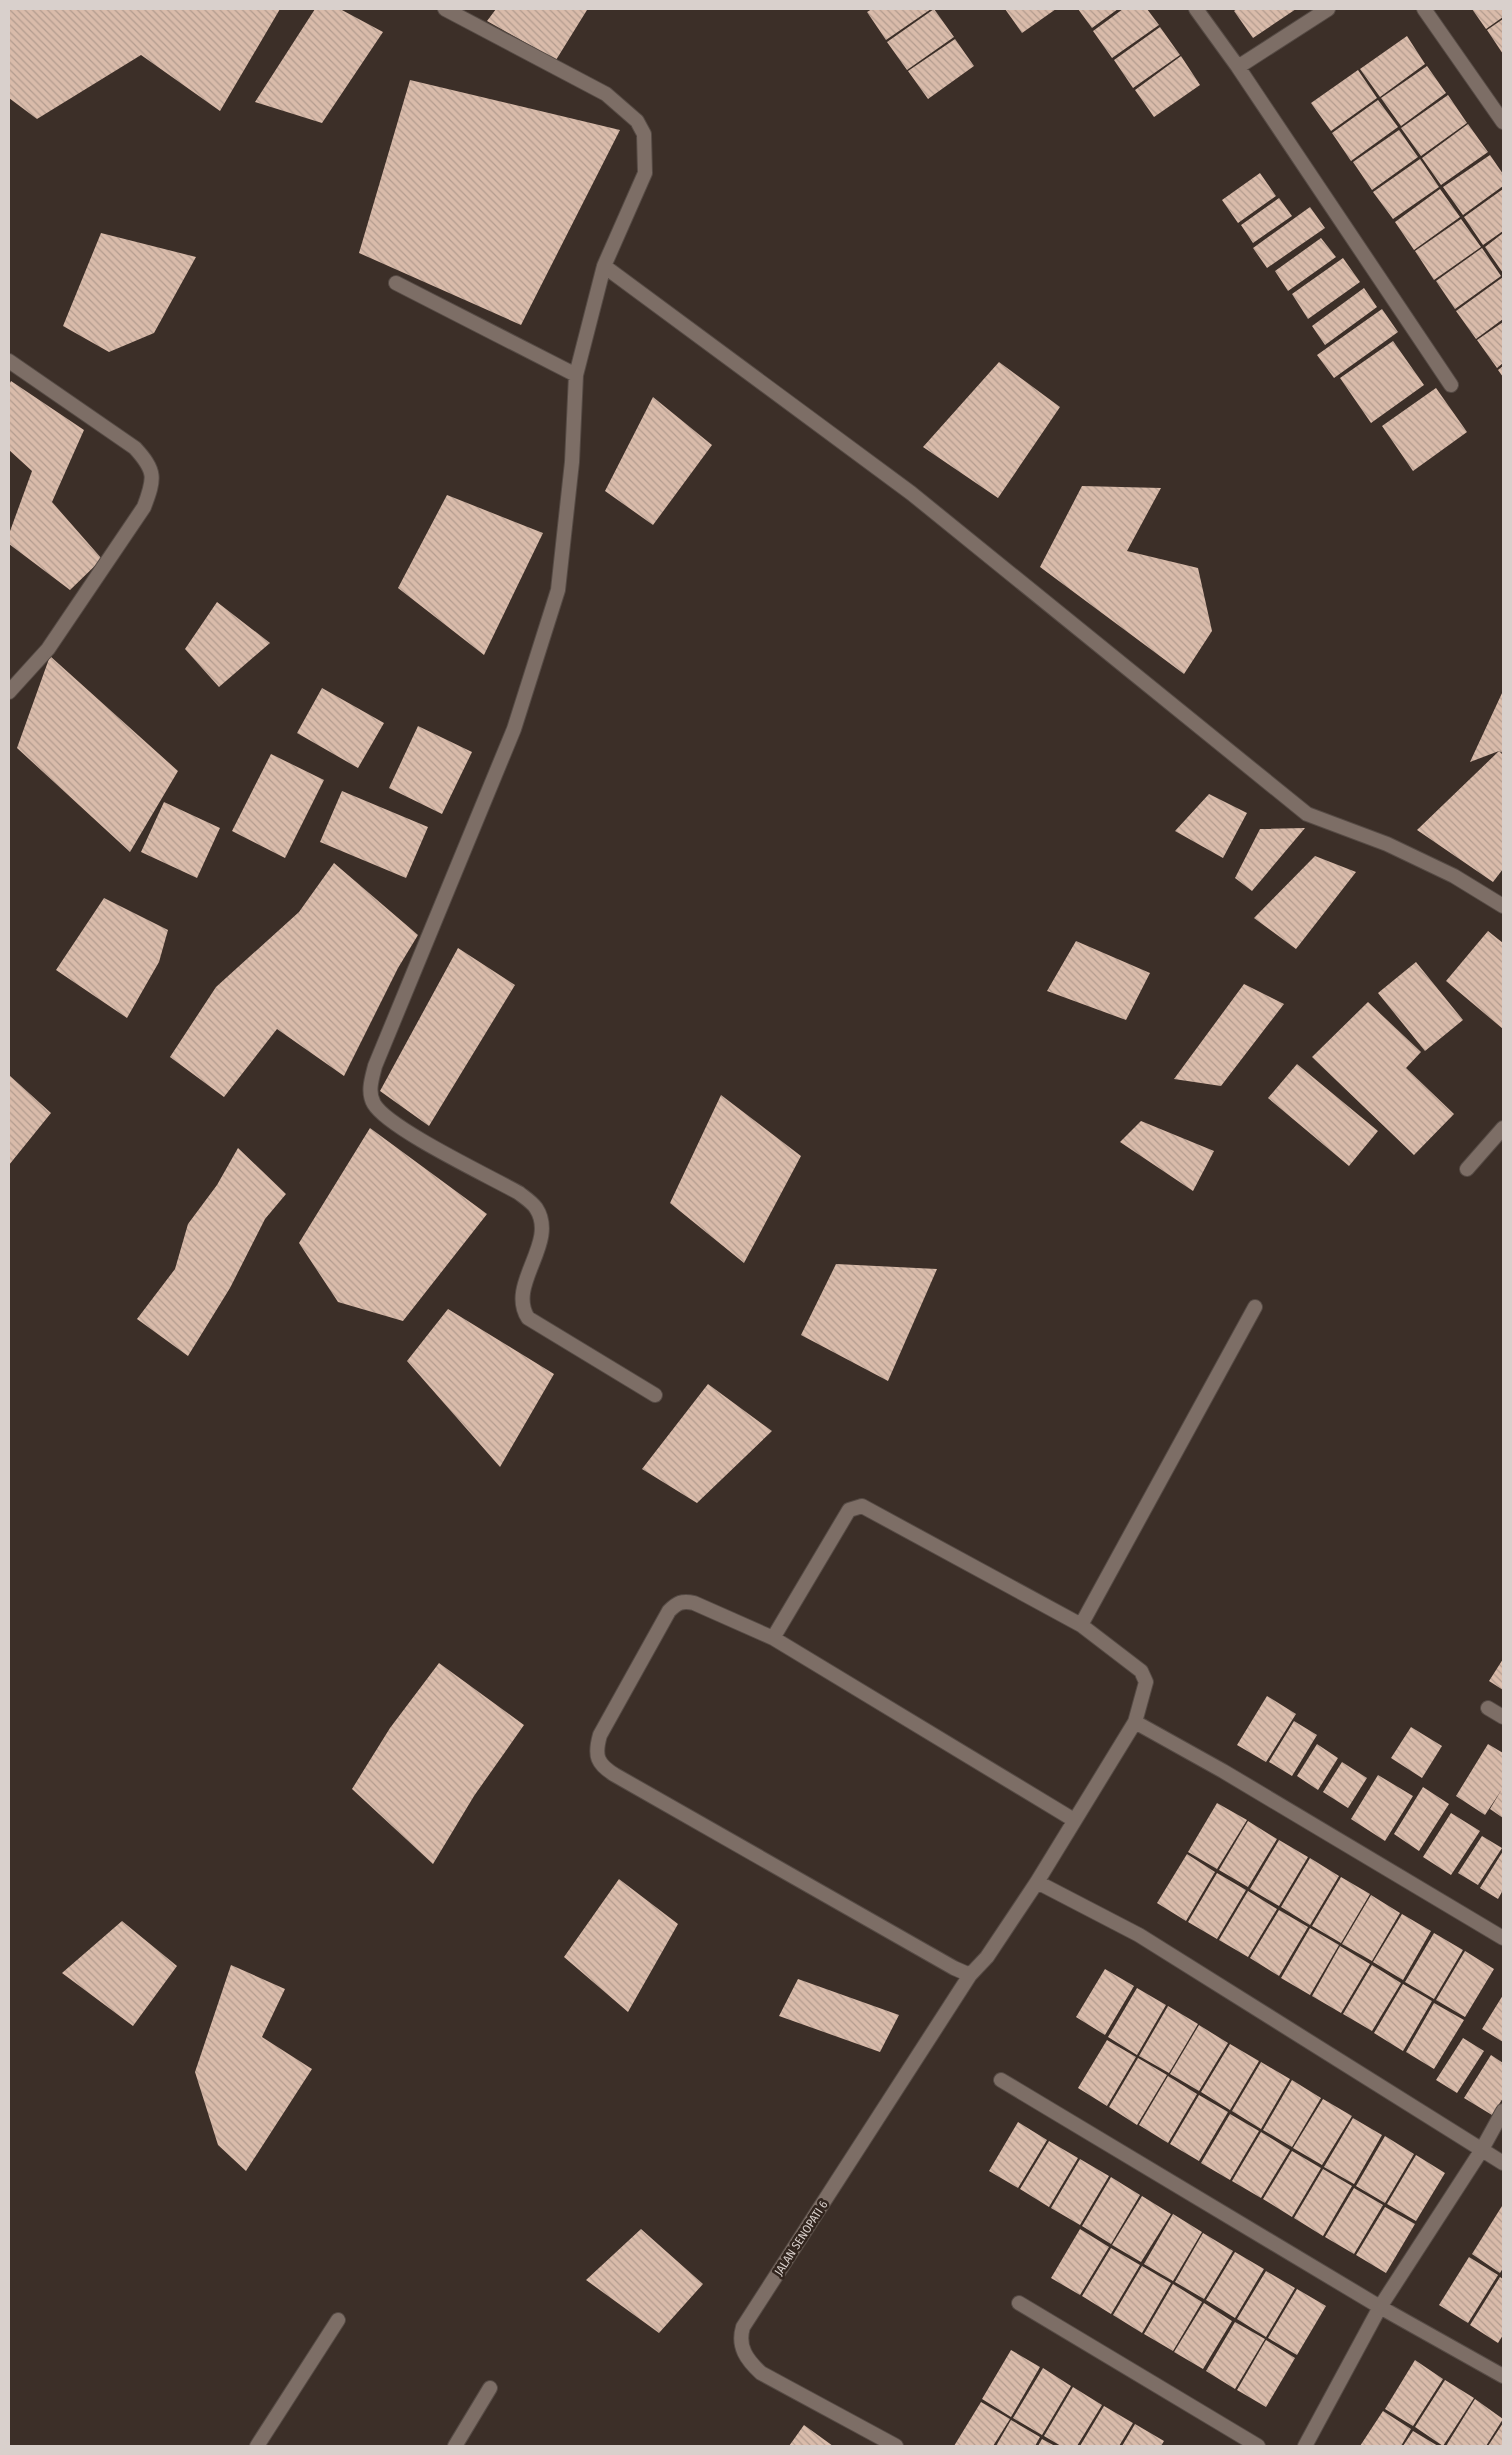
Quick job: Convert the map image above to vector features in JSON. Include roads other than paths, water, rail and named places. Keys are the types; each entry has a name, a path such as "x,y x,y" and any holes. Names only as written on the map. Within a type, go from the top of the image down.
{"street":[{"path":"445,9 606,94 637,121 644,134 645,173 604,266 576,375 572,462 558,590 514,728 375,1066 371,1084 372,1097 375,1105 397,1126 518,1192 536,1207 540,1216 541,1229 538,1249 524,1288 522,1301 528,1318 655,1395"},
{"path":"1196,9 1238,67 1451,385"},
{"path":"1238,67 1328,9"},
{"path":"1424,9 1503,122"},
{"path":"604,266 911,493 1307,814 1387,844 1454,876 1503,906"},
{"path":"396,282 576,375"},
{"path":"9,361 135,448 147,461 152,471 151,490 144,507 48,649 9,692"},
{"path":"1467,1169 1503,1128"},
{"path":"1081,1624 1255,1307"},
{"name":"JALAN SENOPATI 6","path":"773,1638 850,1510 862,1506 1081,1624 1141,1671 1146,1682 1136,1722 1037,1882 987,1957 970,1975 743,2327 741,2334 743,2352 750,2363 761,2373 896,2446"},
{"path":"970,1975 954,1968 615,1776 599,1764 596,1750 600,1736 669,1611 684,1601 694,1603 773,1638 1074,1820"},
{"path":"1488,1708 1503,1717"},
{"path":"1136,1722 1223,1771 1503,1938"},
{"path":"1037,1882 1139,1935 1481,2151 1503,2163"},
{"path":"1001,2080 1380,2307 1503,2376"},
{"path":"1305,2446 1380,2307 1481,2151 1503,2110"},
{"path":"1019,2303 1258,2446"},
{"path":"257,2446 338,2320"},
{"path":"455,2446 490,2388"}]}
